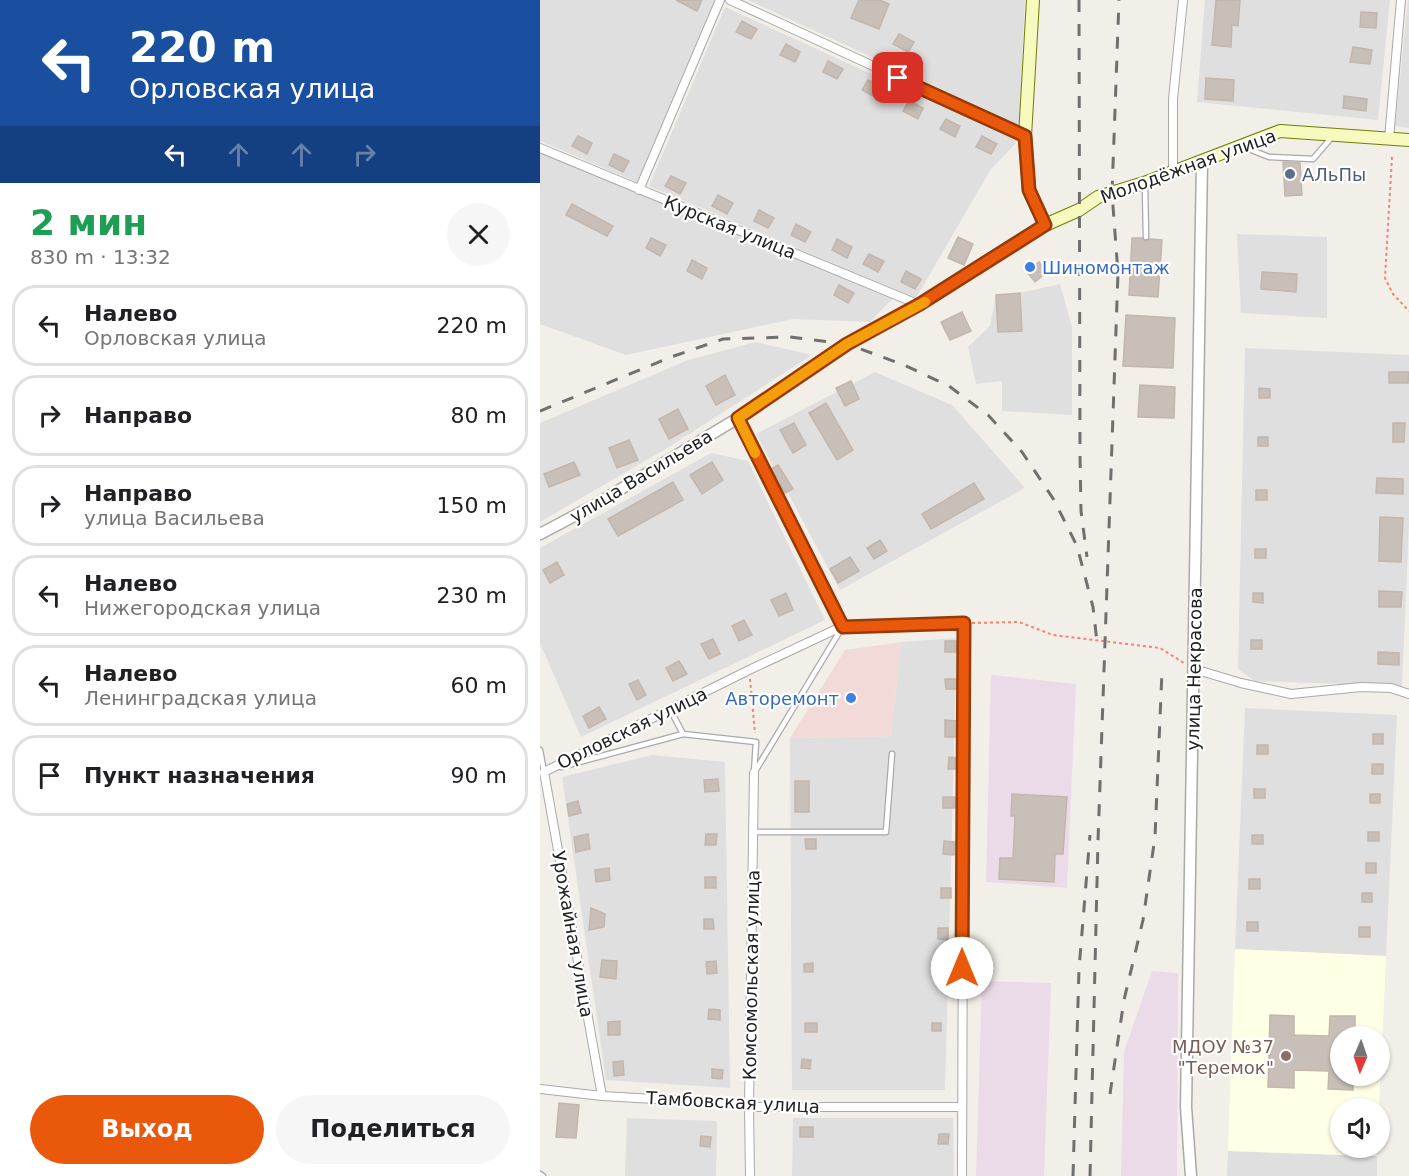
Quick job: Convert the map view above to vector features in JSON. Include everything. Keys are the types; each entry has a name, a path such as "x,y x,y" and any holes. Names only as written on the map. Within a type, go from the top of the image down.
{"main road":[{"path":"1034,0 1025,136 1029,190 1045,225"},
{"name":"Молодёжная улица","path":"1045,225 1079,210 1098,197 1144,183 1280,131 1409,140"}],"street":[{"path":"639,189 720,0"},
{"path":"729,0 1025,136"},
{"path":"1173,172 1173,99 1183,0"},
{"path":"1389,138 1401,0"},
{"name":"Курская улица","path":"540,148 920,304"},
{"name":"улица Некрасова","path":"1191,1176 1185,1107 1202,161"},
{"name":"улица Васильева","path":"540,534 593,506 738,418 847,344 920,304 1045,225"},
{"path":"962,1176 964,623"},
{"name":"Орловская улица","path":"542,773 749,670 843,627 964,623"},
{"path":"1194,669 1241,683 1291,694 1362,687 1391,688 1409,694"},
{"name":"Урожайная улица","path":"542,773 602,1096"},
{"name":"Комсомольская улица","path":"750,1176 754,773"},
{"name":"Тамбовская улица","path":"540,1089 602,1096 725,1103 749,1107 962,1107"}],"lane":[{"path":"1242,146 1269,157 1313,159 1334,135"},
{"path":"1144,183 1146,237"},
{"path":"738,418 843,627 754,773"},
{"path":"670,709 684,734"},
{"path":"540,750 542,773 684,734 756,742 754,773"},
{"path":"753,832 886,832 892,754"}],"path":[{"path":"1392,157 1385,278 1393,294 1409,311"},
{"path":"964,623 1019,622 1053,635 1160,648 1194,669"},
{"path":"749,670 756,742"}],"shaded area":[{"path":"540,0 715,0 637,182 540,141"},
{"path":"748,0 1025,0 1019,125"},
{"path":"1205,0 1390,0 1378,120 1197,102"},
{"path":"1409,0 1409,128 1395,126"},
{"path":"725,7 1018,141 991,169 916,298 649,186"},
{"path":"540,152 893,298 870,322 793,319 626,355 540,324"},
{"path":"1237,234 1327,237 1327,318 1241,313"},
{"path":"1060,284 1072,327 1072,415 1002,411 1002,381 976,384 968,347 990,326 996,295 1020,293"},
{"path":"756,342 812,355 669,447 540,522 540,423 688,360"},
{"path":"1245,348 1409,355 1409,523 1402,686 1255,681 1238,669"},
{"path":"875,372 952,405 1025,488 840,590 756,434"},
{"path":"711,453 748,461 825,620 581,737 540,643 540,548"},
{"path":"957,638 945,1090 792,1090 790,738 891,736 901,642"},
{"path":"901,642 891,736 790,738 845,650"},
{"path":"991,675 1076,684 1067,888 986,882"},
{"path":"1245,708 1397,715 1386,956 1235,949"},
{"path":"652,755 725,762 730,1088 606,1080 562,777"},
{"name":"МДОУ №37 \"Теремок\"","path":"1235,949 1386,956 1383,1026 1330,1026 1330,1086 1380,1086 1379,1098 1330,1098 1330,1154 1228,1151"},
{"path":"1152,971 1178,973 1177,1176 1121,1176 1124,1052"},
{"path":"982,981 1051,983 1044,1176 976,1176"},
{"path":"627,1118 717,1121 716,1176 625,1176"},
{"path":"793,1118 953,1118 954,1176 792,1176"},
{"path":"1228,1151 1330,1154 1330,1158 1377,1158 1377,1176 1227,1176"}],"building":[{"path":"676,0 702,0 697,11"},
{"path":"859,0 880,0 889,4 879,29 851,18"},
{"path":"1216,0 1240,0 1238,26 1232,25 1231,47 1212,45"},
{"path":"1361,12 1377,13 1376,28 1360,27"},
{"path":"742,21 757,29 751,39 736,32"},
{"path":"899,34 914,42 908,52 893,44"},
{"path":"786,44 800,52 795,62 780,55"},
{"path":"1353,47 1372,50 1370,64 1350,62"},
{"path":"828,61 843,69 837,79 823,72"},
{"path":"1206,78 1234,80 1233,101 1205,99"},
{"path":"868,80 883,87 877,98 862,90"},
{"path":"1344,96 1367,99 1366,111 1343,108"},
{"path":"909,101 923,108 918,119 903,111"},
{"path":"946,119 960,126 955,137 940,129"},
{"path":"578,136 592,143 587,154 572,146"},
{"path":"982,136 997,144 991,154 976,147"},
{"path":"614,154 629,161 623,172 609,165"},
{"path":"1283,162 1300,163 1302,195 1285,196"},
{"path":"671,176 686,183 680,194 665,186"},
{"path":"718,195 733,203 727,214 712,206"},
{"path":"572,204 613,226 607,236 566,215"},
{"path":"759,210 774,218 768,228 754,221"},
{"path":"796,224 811,232 805,242 791,235"},
{"path":"958,237 973,244 964,265 948,258"},
{"path":"651,238 666,245 660,256 646,248"},
{"path":"1132,238 1142,238 1146,241 1162,240 1158,297 1129,295"},
{"path":"837,239 852,247 847,258 832,250"},
{"path":"869,254 884,261 878,272 863,264"},
{"path":"692,260 707,268 702,279 687,271"},
{"path":"1039,262 1047,272 1035,282 1027,272"},
{"path":"906,271 921,279 915,289 901,282"},
{"path":"1262,272 1297,274 1296,292 1261,289"},
{"path":"839,285 854,293 848,303 834,295"},
{"path":"1020,293 1022,331 998,332 996,295"},
{"path":"962,312 971,331 950,340 941,322"},
{"path":"1126,315 1175,318 1173,368 1123,366"},
{"path":"1389,372 1409,372 1408,383 1389,383"},
{"path":"725,375 735,395 716,405 706,386"},
{"path":"851,381 859,399 845,406 836,388"},
{"path":"1140,385 1175,387 1174,418 1138,417"},
{"path":"1259,388 1270,389 1270,398 1259,398"},
{"path":"826,403 853,450 837,460 809,413"},
{"path":"678,409 688,429 669,439 659,419"},
{"path":"794,423 806,445 793,453 780,430"},
{"path":"1393,423 1405,423 1404,442 1393,442"},
{"path":"1258,437 1268,437 1268,446 1258,446"},
{"path":"629,440 638,460 617,468 609,448"},
{"path":"574,462 580,475 549,487 544,474"},
{"path":"712,462 723,480 702,494 690,475"},
{"path":"778,465 793,489 785,493 771,469"},
{"path":"1377,478 1403,479 1403,494 1376,493"},
{"path":"673,482 683,500 618,536 608,519"},
{"path":"974,483 984,499 931,529 922,514"},
{"path":"1256,490 1267,490 1267,500 1256,500"},
{"path":"1380,517 1403,518 1401,562 1379,561"},
{"path":"880,540 887,551 874,559 867,548"},
{"path":"1255,549 1266,549 1266,558 1255,558"},
{"path":"850,557 859,571 838,583 830,569"},
{"path":"557,562 564,575 550,583 543,570"},
{"path":"1379,591 1402,592 1401,607 1379,607"},
{"path":"786,593 793,610 779,616 771,600"},
{"path":"1253,593 1263,593 1263,603 1253,602"},
{"path":"744,620 752,635 739,641 732,626"},
{"path":"713,639 720,654 709,659 701,644"},
{"path":"1251,640 1262,640 1262,649 1251,649"},
{"path":"945,641 956,641 956,652 945,652"},
{"path":"1378,652 1399,653 1399,665 1378,664"},
{"path":"679,661 687,674 673,681 666,668"},
{"path":"945,679 957,679 957,689 946,689"},
{"path":"638,680 646,695 637,700 629,684"},
{"path":"599,707 606,719 589,728 583,716"},
{"path":"945,720 957,721 957,737 945,737"},
{"path":"1373,734 1383,734 1383,744 1373,744"},
{"path":"1257,745 1268,745 1268,754 1257,754"},
{"path":"949,757 957,758 957,769 948,769"},
{"path":"1372,764 1383,764 1383,774 1372,774"},
{"path":"718,779 719,791 705,792 704,780"},
{"path":"795,781 809,781 809,812 795,812"},
{"path":"1254,789 1265,789 1265,798 1254,798"},
{"path":"1012,794 1067,797 1063,854 1055,854 1054,882 999,879 1000,858 1013,858 1015,816 1011,816"},
{"path":"1370,794 1380,794 1380,803 1370,803"},
{"path":"943,797 955,797 955,808 943,808"},
{"path":"578,801 581,813 569,816 567,804"},
{"path":"1368,832 1379,832 1379,841 1368,841"},
{"path":"588,834 590,849 576,852 574,837"},
{"path":"706,834 717,834 716,845 705,845"},
{"path":"1252,835 1263,835 1263,844 1252,844"},
{"path":"805,839 816,839 816,849 806,849"},
{"path":"944,841 955,842 954,855 943,854"},
{"path":"1366,863 1376,863 1376,873 1366,873"},
{"path":"609,868 610,880 596,882 595,870"},
{"path":"705,877 716,877 716,888 705,888"},
{"path":"1249,879 1260,879 1260,889 1249,889"},
{"path":"941,888 951,888 951,898 941,898"},
{"path":"1362,893 1372,893 1372,902 1362,902"},
{"path":"591,908 605,914 604,927 589,930"},
{"path":"704,919 713,919 714,929 704,929"},
{"path":"1247,922 1258,922 1258,931 1247,931"},
{"path":"1359,927 1370,927 1370,937 1359,937"},
{"path":"938,928 948,928 948,940 938,939"},
{"path":"602,960 617,961 616,979 600,977"},
{"path":"716,961 717,973 707,974 706,962"},
{"path":"813,963 813,972 804,972 804,964"},
{"path":"937,978 946,978 945,987 937,986"},
{"path":"709,1009 720,1010 720,1020 708,1019"},
{"path":"1270,1015 1294,1016 1294,1035 1329,1036 1330,1016 1355,1016 1355,1026 1330,1026 1330,1086 1353,1086 1353,1090 1328,1089 1329,1071 1294,1070 1294,1088 1268,1087"},
{"path":"620,1021 620,1035 608,1035 608,1022"},
{"path":"805,1023 817,1023 817,1032 805,1032"},
{"path":"932,1023 941,1023 941,1031 932,1031"},
{"path":"802,1059 811,1060 810,1069 801,1068"},
{"path":"623,1061 624,1075 614,1076 613,1062"},
{"path":"712,1069 723,1070 722,1079 712,1078"},
{"path":"559,1103 579,1105 576,1138 556,1137"},
{"path":"800,1127 813,1127 813,1137 800,1137"},
{"path":"939,1134 949,1134 948,1144 938,1144"},
{"path":"701,1136 711,1137 710,1147 700,1146"}],"railway":[{"path":"1079,0 1080,455 1081,511 1087,557"},
{"path":"1090,1176 1098,841 1118,273 1112,193 1119,0"},
{"path":"540,411 671,357 723,339 790,337 847,344 904,365 949,386 989,416 1022,452 1054,500 1077,546 1093,607 1097,642"},
{"path":"1110,1094 1124,1000 1143,920 1155,837 1162,671"},
{"path":"1073,1176 1079,969 1090,835"}],"slow traffic":[{"path":"755,453 738,418 847,344 925,302"}],"place":[{"name":"АЛьПы","path":"1290,174"},
{"name":"Шиномонтаж","path":"1030,267"},
{"name":"Авторемонт","path":"851,698"},
{"name":"МДОУ №37 \"Теремок\"","path":"1286,1056"}],"route":[{"path":"898,78 1025,136 1029,190 1045,225 920,304 847,344 738,418 843,627 964,623 962,968"}]}
